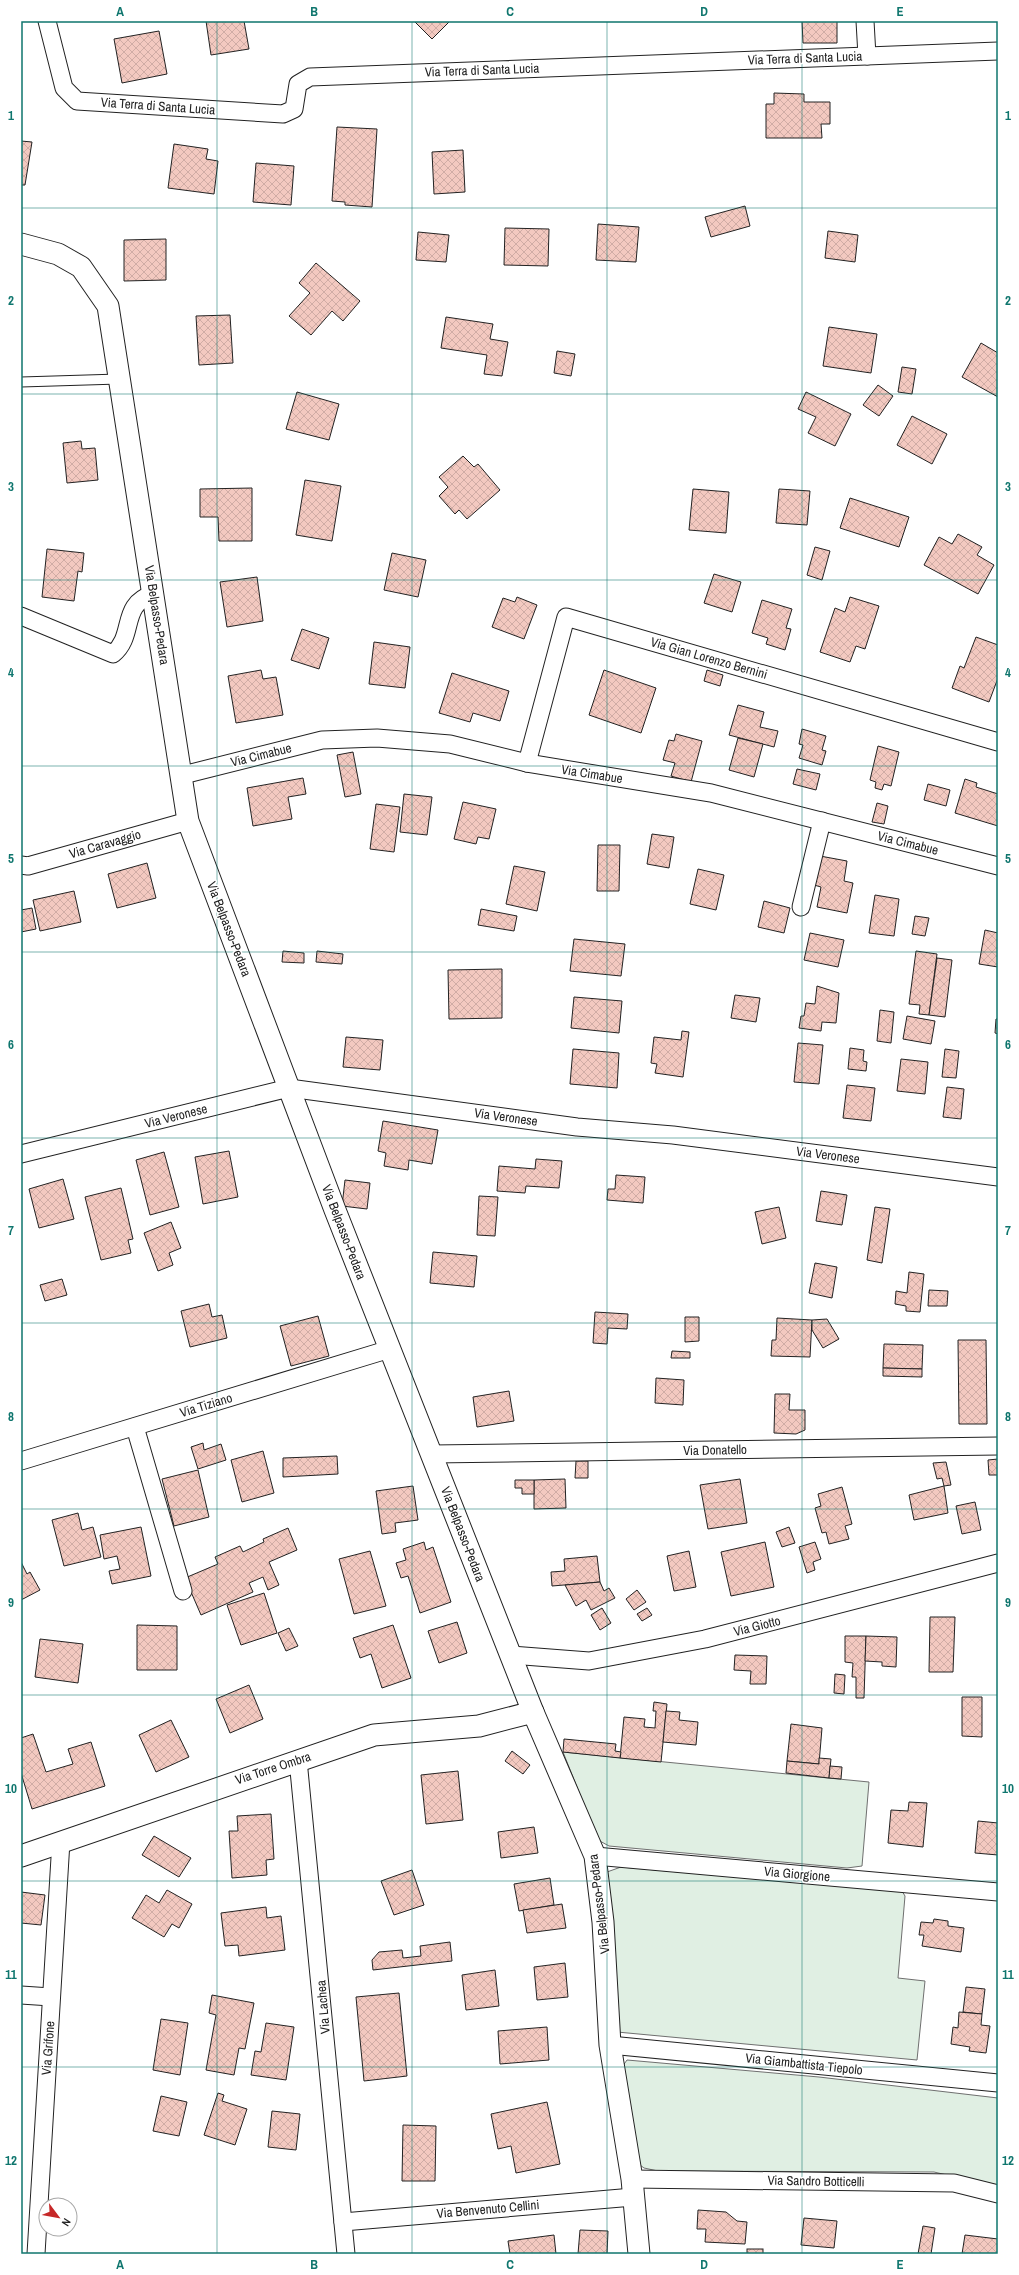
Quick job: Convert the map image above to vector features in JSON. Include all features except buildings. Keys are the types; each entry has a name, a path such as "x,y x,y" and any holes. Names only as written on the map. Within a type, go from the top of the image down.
{"street":[{"name":"Via Terra di Santa Lucia","path":"47,21 64,88 77,101 283,114 294,109 298,84 310,77 998,51"},
{"path":"865,21 867,56"},
{"name":"Via Belpasso-Pedara","path":"21,244 58,254 81,267 108,306 183,775 188,821 390,1349 533,1712 595,1856 603,1922 610,2045 633,2188 638,2254"},
{"path":"21,616 113,654 120,648 134,606 138,601 154,594"},
{"name":"Via Gian Lorenzo Bernini","path":"527,763 566,617 998,742"},
{"name":"Via Cimabue","path":"183,775 322,740 391,739 450,744 527,763 711,793 998,866"},
{"name":"Via Caravaggio","path":"21,865 28,866 188,821"},
{"path":"801,907 822,822"},
{"name":"Via Veronese","path":"21,1154 290,1088 577,1127 680,1136 998,1176"},
{"name":"Via Tiziano","path":"21,1460 135,1427 390,1349"},
{"path":"135,1427 183,1591"},
{"name":"Via Donatello","path":"432,1454 998,1446"},
{"name":"Via Giotto","path":"511,1655 589,1661 596,1660 705,1639 998,1564"},
{"name":"Via Torre Ombra","path":"21,1856 61,1841 374,1735 479,1726 533,1712"},
{"name":"Via Lachea","path":"298,1760 346,2254"},
{"name":"Via Grifone","path":"36,2254 61,1841"},
{"name":"Via Giorgione","path":"595,1856 998,1892"},
{"path":"21,1995 51,1997"},
{"name":"Via Giambattista Tiepolo","path":"610,2045 998,2083"},
{"name":"Via Sandro Botticelli","path":"633,2188 954,2183 998,2194"},
{"name":"Via Benvenuto Cellini","path":"343,2222 633,2188"}],"lane":[{"path":"21,382 120,379"}],"green space":[{"path":"563,1752 869,1782 862,1866 847,1868 609,1846 598,1840"},
{"path":"621,1867 902,1891 905,1896 898,1978 925,1981 917,2060 617,2032 607,1872"},
{"path":"627,2060 819,2077 998,2098 998,2187 934,2172 658,2171 644,2168 636,2162 622,2067"}]}
